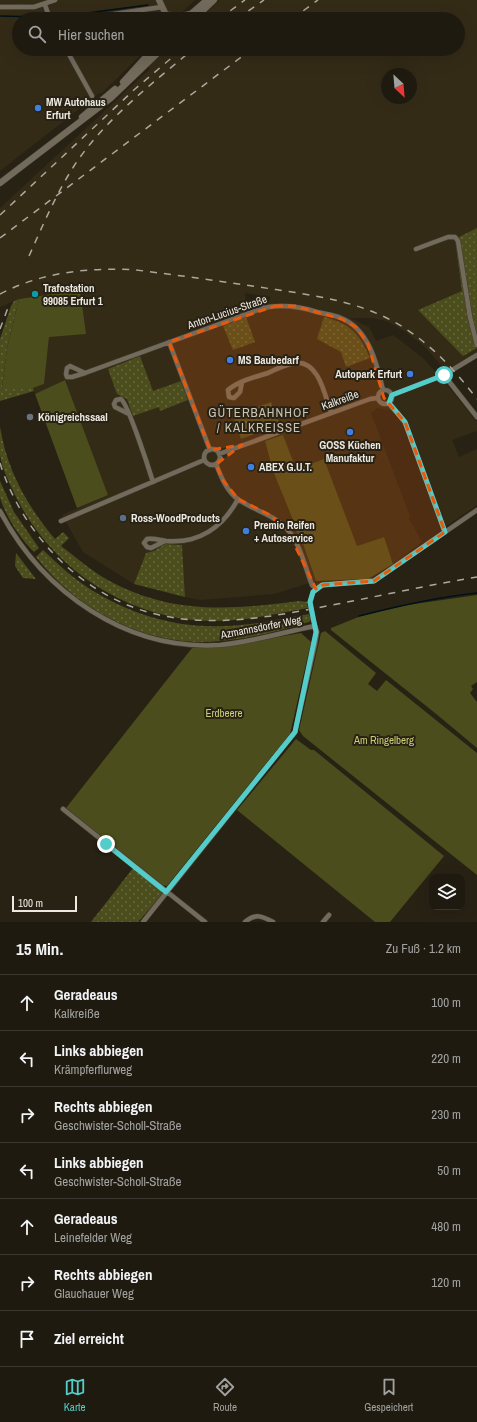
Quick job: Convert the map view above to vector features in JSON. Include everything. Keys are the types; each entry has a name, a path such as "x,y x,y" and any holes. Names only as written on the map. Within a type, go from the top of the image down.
{"main road":[{"path":"159,0 165,12"},
{"path":"196,12 207,0"},
{"path":"198,12 214,0"},
{"path":"0,178 110,94 146,56"},
{"path":"0,183 111,98 155,56"}],"street":[{"path":"0,7 26,8 55,0"},
{"path":"45,4 48,12"},
{"path":"134,12 162,7"},
{"path":"70,56 92,96"},
{"path":"416,249 448,237 455,237 458,241 470,317 477,345"},
{"name":"Anton-Lucius-Straße","path":"85,373 263,308 287,305 342,319 356,327 368,344 376,362 383,390"},
{"path":"169,342 210,450"},
{"path":"389,403 392,395 444,375 477,355"},
{"path":"242,382 290,364 304,363 313,370 317,376 331,413"},
{"path":"444,375 477,417"},
{"path":"389,403 382,404 377,398 379,392 387,390 392,395"},
{"name":"Kalkreiße","path":"219,454 370,399 377,398"},
{"path":"389,403 405,422 445,532"},
{"path":"129,414 153,482"},
{"path":"210,450 216,450 219,454 220,459 216,464 210,465 204,460 204,455 210,450"},
{"path":"61,521 204,460"},
{"path":"216,464 226,486 238,500 268,514 287,529 294,540 312,585 316,589"},
{"path":"165,541 191,539 209,532 223,521 238,500"},
{"path":"143,922 295,732 315,644 316,632 310,602 311,596 316,589 322,585 374,581 477,510"},
{"name":"Azmannsdorfer Weg","path":"0,511 18,542 54,583 97,615 132,632 154,640 176,644 220,645 315,626"},
{"path":"63,809 205,922"},
{"path":"245,922 258,915 272,922"},
{"path":"324,922 329,915"}],"highlighted area":[{"path":"275,306 295,306 342,319 356,327 368,344 384,398 405,422 445,532 374,581 323,585 316,589 287,529 268,514 238,499 222,479 216,464 242,445 210,450 169,342"}],"shaded area":[{"path":"0,0 195,0 182,12 12,12 12,56 140,56 103,92 98,94 0,171"},
{"path":"220,0 477,0 477,353 446,371 425,347 406,332 389,322 373,318 350,318 369,327 376,341 393,335 422,357 477,422 477,431 452,440 459,457 477,449 477,505 445,527 410,428 405,430 398,416 393,411 378,408 371,413 410,516 409,519 422,542 393,564 383,537 357,546 323,459 296,469 273,471 293,520 289,522 301,538 316,581 274,594 200,600 185,597 182,545 165,544 154,551 146,553 134,584 83,552 62,515 108,495 65,380 35,394 33,388 44,384 49,337 80,290 19,299 0,307 0,208 150,69 149,66 160,56 465,56 465,12 207,12","holes":["245,293 270,297 269,301 247,309"]}],"green space":[{"path":"477,228 477,348 463,356 418,310 462,291 455,239"},
{"path":"80,290 86,334 49,337 44,384 33,388 2,388 7,348 19,299"},
{"path":"19,299 7,348 2,388 33,388 34,391 0,401 0,339 11,306 14,301"},
{"path":"246,317 255,342 233,350 223,326"},
{"path":"324,317 341,323 353,330 362,342 370,358 346,367 341,352 317,339"},
{"path":"140,356 153,391 181,381 188,400 160,411 159,407 133,416 127,399 117,394 108,369"},
{"path":"65,380 108,495 77,508 35,394"},
{"path":"271,402 280,425 241,439 233,416"},
{"path":"0,427 3,443 13,473 36,514 55,539 63,532 69,538 61,546 106,579 130,591 153,599 177,604 200,607 224,607 299,601 307,602 308,608 237,620 193,620 165,615 138,607 89,581 67,564 47,544 30,521 16,497 2,466 0,455"},
{"path":"283,435 296,469 324,459 357,546 384,537 393,564 368,579 316,581 301,538 289,522 293,520 273,471 265,441"},
{"path":"0,481 14,512 39,548 34,552 19,534 5,511 0,497"},
{"path":"165,544 182,545 185,597 134,584 146,553 154,551"},
{"path":"43,550 73,577 93,591 129,609 166,621 205,626 225,626 257,623 309,614 311,620 309,622 281,630 224,641 195,642 172,640 150,635 106,617 68,590 36,557"},
{"path":"16,553 36,579 23,578 15,566"},
{"path":"477,595 477,682 471,686 473,689 470,693 477,702 477,748 331,630 331,628 361,616 407,605"},
{"name":"Am Ringelberg","path":"325,631 376,673 368,684 377,691 386,680 477,753 477,875 303,736 299,730 321,633"},
{"name":"Erdbeere","path":"301,633 311,642 290,734 167,886 162,885 66,808 192,648 220,647"},
{"path":"296,739 311,750 314,750 444,856 390,922 375,922 237,810"},
{"path":"133,868 161,890 163,894 138,922 91,922"}],"waterway":[{"path":"95,12 148,5"},
{"path":"0,16 12,16"},
{"path":"359,616 418,602 477,593"}],"railway":[{"path":"229,12 245,0"},
{"path":"247,12 264,0"},
{"path":"302,12 318,0"},
{"path":"0,215 135,89 174,56"},
{"path":"29,256 61,188 86,149 99,133 129,103 185,56"},
{"path":"0,238 243,56"},
{"path":"0,294 49,276 84,270 119,269 213,280 335,300 372,311 389,319 417,336 445,361 477,399"},
{"path":"0,329 9,305"},
{"path":"0,463 18,505 34,530 53,554 95,588 126,604 158,615 191,620 225,620 260,617 295,612 477,577"}],"place":[{"name":"MW Autohaus Erfurt","path":"38,108"},
{"name":"Trafostation 99085 Erfurt 1","path":"35,294"},
{"name":"MS Baubedarf","path":"230,360"},
{"name":"Autopark Erfurt","path":"410,374"},
{"name":"Königreichssaal","path":"30,417"},
{"name":"GOSS Küchen Manufaktur","path":"350,432"},
{"name":"ABEX G.U.T.","path":"251,467"},
{"name":"Ross-WoodProducts","path":"123,518"},
{"name":"Premio Reifen + Autoservice","path":"246,531"}],"district":[{"name":"GÜTERBAHNHOF / KALKREISSE","path":"259,420"}],"route":[{"path":"106,844 166,892 295,732 315,644 316,632 310,602 313,592 322,585 335,583 369,583 374,581 445,532 405,422 399,413 389,403 392,399 392,395 444,375"}]}
